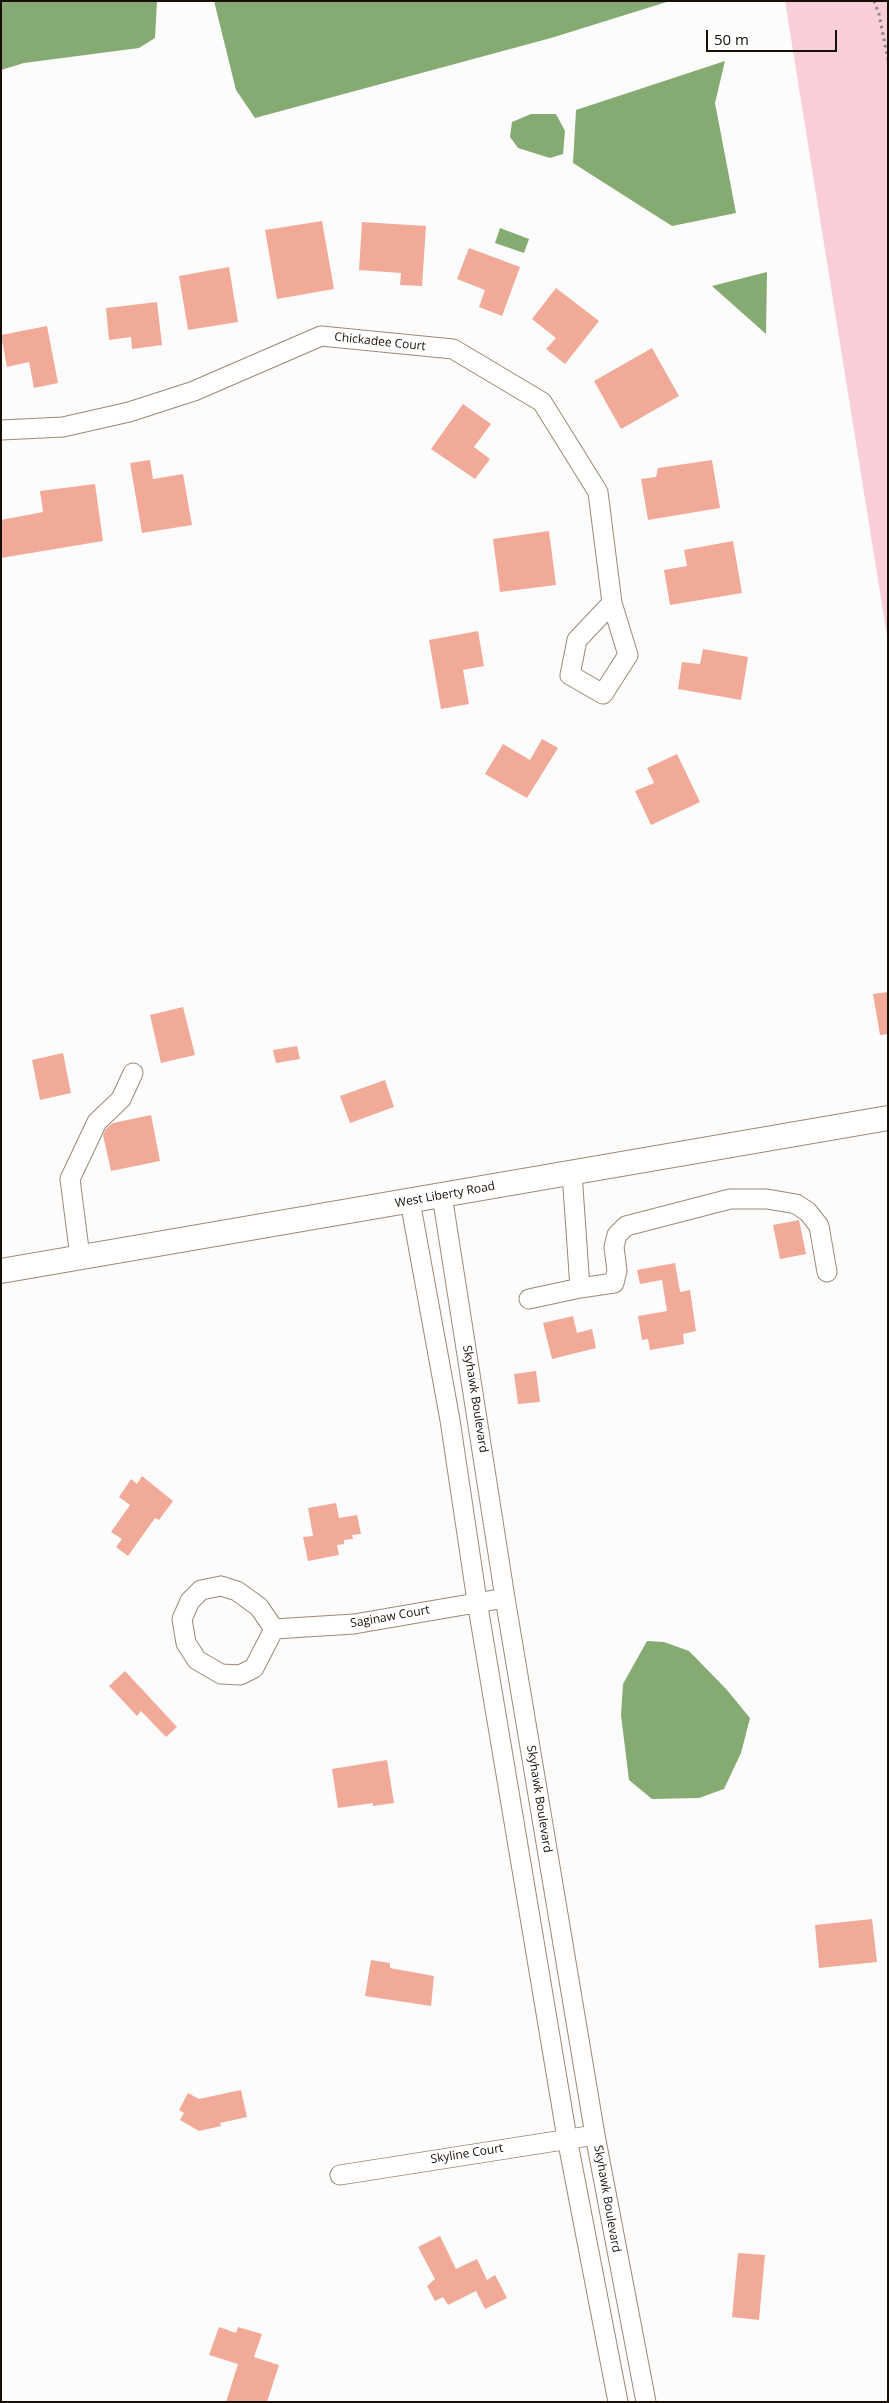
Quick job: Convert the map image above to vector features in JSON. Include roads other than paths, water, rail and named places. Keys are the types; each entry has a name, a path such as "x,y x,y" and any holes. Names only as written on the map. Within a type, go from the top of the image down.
{"main road":[{"name":"West Liberty Road","path":"1,1271 888,1118"}],"street":[{"name":"Chickadee Court","path":"1,430 63,427 129,412 194,390 322,336 453,349 542,402 598,492 612,603"},
{"path":"80,1257 70,1180 97,1122 121,1099 133,1074"},
{"path":"572,1172 580,1288"},
{"name":"Skyhawk Boulevard","path":"442,1195 505,1598 595,2135 646,2402"},
{"path":"529,1299 614,1283 617,1271 614,1247 617,1236 626,1226 730,1199 767,1199 796,1204 808,1212 819,1226 827,1272"},
{"path":"410,1201 450,1420 477,1601 567,2138 618,2402"},
{"path":"221,1586 237,1592 259,1607 274,1629 254,1668 240,1675 221,1674 197,1660 186,1643 182,1618 190,1601 201,1590 221,1586"},
{"name":"Saginaw Court","path":"274,1629 354,1624 477,1601 505,1598"},
{"name":"Skyline Court","path":"340,2175 595,2135"}]}
